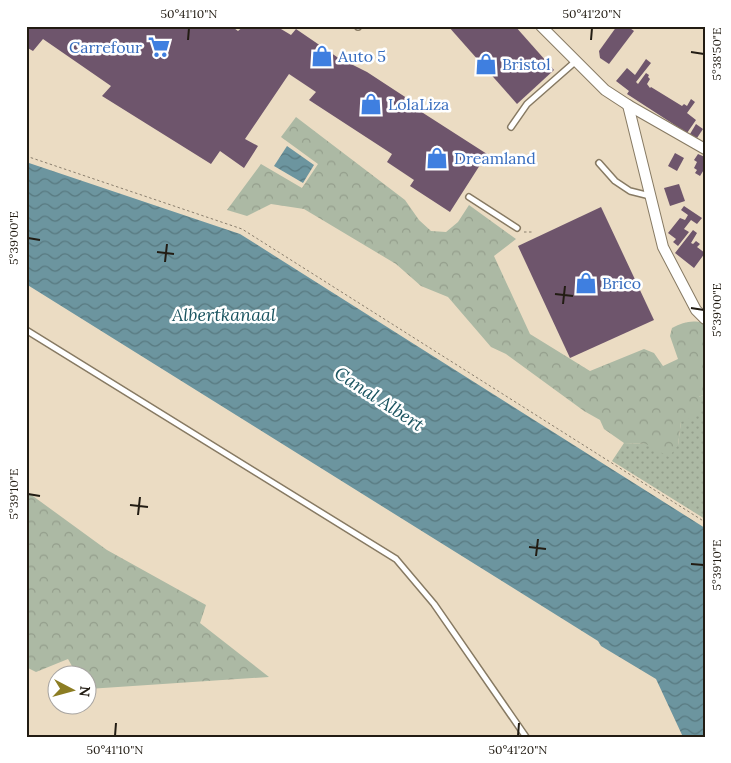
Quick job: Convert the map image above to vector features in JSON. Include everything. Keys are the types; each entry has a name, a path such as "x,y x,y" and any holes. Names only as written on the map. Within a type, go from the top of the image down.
{"street":[{"path":"541,26 605,90 705,149"},
{"path":"628,105 663,247 696,310 705,319"}],"lane":[{"path":"511,127 527,104 576,61"},
{"path":"599,163 615,181 630,191 650,196"},
{"path":"469,197 518,229"},
{"path":"26,330 396,558 434,604 526,737"}],"path":[{"path":"26,156 242,229 705,522"},
{"path":"518,229 524,232 533,232"}],"green space":[{"path":"296,117 405,200 419,220 431,231 446,232 458,222 469,205 516,239 494,256 530,334 590,371 644,349 654,353 663,366 678,359 670,336 672,328 688,322 704,323 705,394 699,397 700,414 681,422 678,445 669,457 646,444 624,443 604,429 600,420 584,411 506,354 491,347 448,297 421,286 396,264 304,209 271,204 247,216 227,210 261,164 302,188 318,164 281,137"},
{"path":"705,394 705,519 612,461 624,443 678,445 681,421 699,397"},
{"path":"26,491 107,550 206,605 200,623 269,677 98,688 98,666 72,666 68,659 36,672 26,667"}],"water":[{"path":"287,146 314,165 303,183 274,166"},
{"name":"Albertkanaal","path":"26,162 240,234 705,528 705,737 683,737 656,679 26,284"}],"building":[{"path":"26,26 231,26 238,31 244,26 276,26 291,35 296,29 337,57 367,72 422,108 420,111 487,154 450,212 410,186 414,180 387,162 392,154 309,100 316,92 289,74 245,139 258,146 244,168 220,151 211,164 102,96 111,86 43,39 33,51 26,47"},
{"path":"448,26 515,26 554,70 517,104"},
{"path":"617,26 627,26 634,31 609,64 600,58 599,51"},
{"path":"646,59 651,63 636,82 638,84 646,73 649,75 650,79 647,84 650,88 682,106 684,104 687,106 691,99 695,102 687,113 696,120 687,133 627,94 629,91 616,81 627,68 635,75"},
{"path":"696,124 703,129 697,138 690,134"},
{"path":"675,153 684,158 677,171 668,166"},
{"path":"698,154 705,157 705,168 700,176 695,173 697,170 694,168 697,162 694,160"},
{"path":"679,184 685,201 670,206 664,188"},
{"path":"684,206 702,218 697,224 691,220 684,229 689,232 678,246 673,242 676,239 668,233 680,218 685,220 688,215 681,210"},
{"name":"Brico","path":"601,207 654,320 570,358 518,246"},
{"path":"693,230 697,233 691,243 693,244 696,241 700,244 697,247 705,253 694,268 675,253"}],"place":[{"name":"Carrefour","path":"159,47"},
{"name":"Auto 5","path":"322,56"},
{"name":"Bristol","path":"486,64"},
{"name":"LolaLiza","path":"371,104"},
{"name":"Dreamland","path":"437,158"},
{"name":"Brico","path":"586,283"}],"water label":[{"name":"Canal Albert","path":"379,399"}]}
